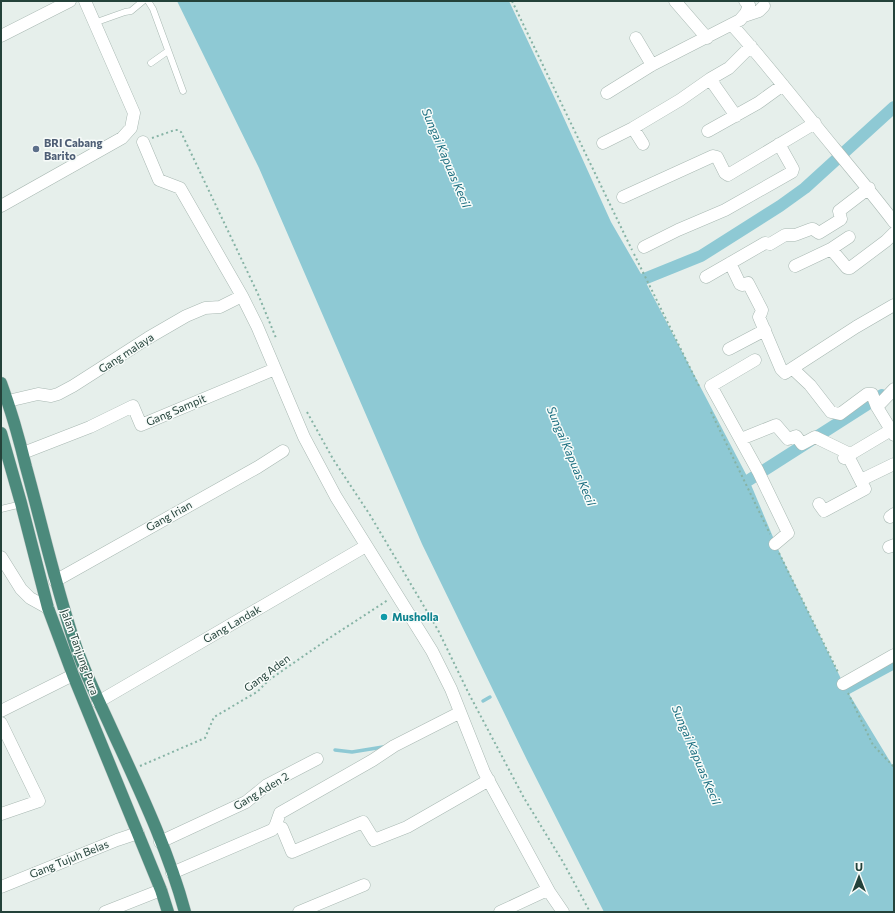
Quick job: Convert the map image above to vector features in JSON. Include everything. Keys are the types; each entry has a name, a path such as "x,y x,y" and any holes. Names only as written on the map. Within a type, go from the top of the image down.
{"highway":[{"name":"Jalan Tanjung Pura","path":"1,383 8,401 23,453 56,581 74,642 98,702 115,737 160,842 185,912"},
{"name":"Jalan Tanjung Pura","path":"2,437 22,504 48,608 73,675 161,890 168,912"},
{"path":"101,743 115,737"}],"street":[{"path":"1,36 70,1"},
{"path":"1,206 122,138 131,128 134,113 85,1"},
{"path":"675,1 708,38"},
{"path":"607,94 652,65 732,25 744,16 749,9 749,5 745,1"},
{"path":"744,16 759,11 766,3"},
{"path":"732,25 869,188 894,222"},
{"path":"636,38 652,65"},
{"path":"603,143 633,128 729,68 751,46"},
{"path":"710,79 736,116"},
{"path":"708,131 758,103 782,85"},
{"path":"623,197 713,156 717,157 725,173 728,175 815,123"},
{"path":"633,128 643,144"},
{"path":"143,142 159,180 180,188 242,296 257,326 304,437 336,497 432,651 451,689 489,780 550,893 563,912"},
{"path":"644,247 678,230 725,210 792,172 792,168 779,144"},
{"path":"706,276 765,243 770,244 786,235 795,235 811,229 819,233 840,220 839,211 869,188"},
{"path":"831,249 847,268 850,268 886,241 894,233"},
{"path":"795,266 831,249 849,237"},
{"path":"730,263 740,284 742,285 748,283 762,310 759,318 781,370 786,373 856,327 894,305"},
{"name":"Gang malaya","path":"8,401 38,394 51,396 58,394 186,316 205,308 220,307 242,296"},
{"path":"729,349 765,330"},
{"path":"755,360 711,386 775,505 788,533 775,544"},
{"path":"793,369 810,385 831,412 836,414 840,414 867,394 872,394 877,407 893,433 847,456"},
{"name":"Gang Sampit","path":"23,453 90,427 132,406 141,425 275,370"},
{"path":"877,407 894,389"},
{"path":"740,439 776,425 788,439 796,436 802,444 815,437 847,456 866,488 824,512 819,504"},
{"name":"Gang Irian","path":"56,581 258,467 283,451"},
{"path":"861,480 894,464"},
{"name":"Gang Landak","path":"98,702 366,546"},
{"path":"1,557 21,589 30,598 48,608"},
{"path":"843,684 894,655"},
{"path":"1,711 73,675"},
{"path":"172,873 272,830 280,813 333,784 394,746 455,716"},
{"path":"1,723 39,801 1,814"},
{"name":"Gang Aden 2","path":"160,842 246,802 267,785 317,759"},
{"path":"275,826 282,828 292,852 363,822 374,840 407,827 489,780"},
{"name":"Gang Tujuh Belas","path":"1,887 138,833"},
{"path":"298,912 316,909 364,885"},
{"path":"106,912 161,890"},
{"path":"500,912 545,891 550,893"}],"lane":[{"path":"94,23 131,11 143,1"},
{"path":"148,1 153,9 183,91"},
{"path":"150,63 168,51"},
{"path":"1,509 22,504"}],"path":[{"path":"143,142 175,130 181,132 258,294 277,342"},
{"path":"306,411 438,630 468,692 524,798 590,912"},
{"name":"Gang Aden","path":"129,770 205,738 214,717 257,692 269,680 396,594"}],"water":[{"name":"Sungai Kapuas Kecil","path":"177,1 509,1 611,222 644,279 749,480 781,556 846,689 894,768 894,912 604,912 527,760 422,544 259,168"}],"waterway":[{"path":"644,279 701,256 780,206 805,188 894,107"},
{"path":"749,480 882,395"},
{"path":"846,689 894,663"},
{"path":"483,701 490,697"},
{"path":"335,750 352,752 383,747"}],"place":[{"name":"BRI Cabang Barito","path":"36,149"},
{"name":"Musholla","path":"384,617"}]}
